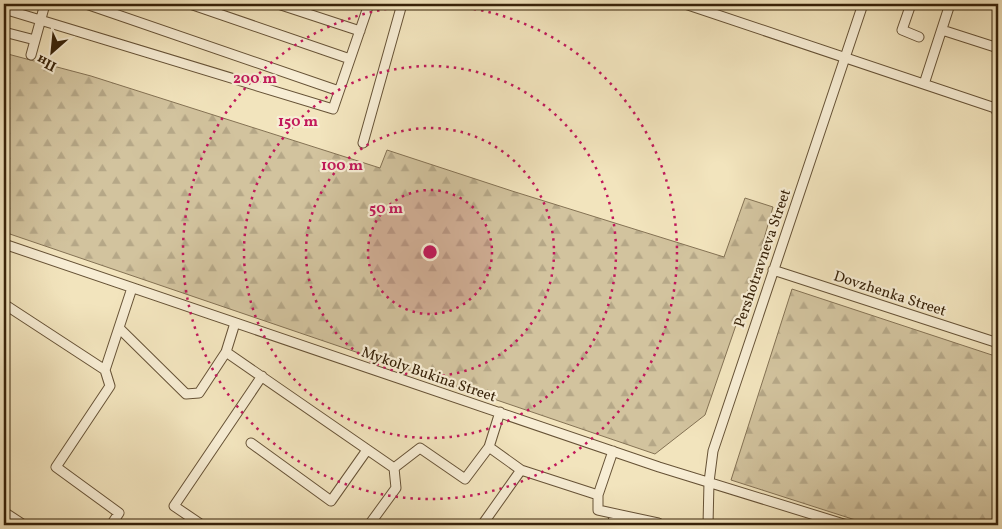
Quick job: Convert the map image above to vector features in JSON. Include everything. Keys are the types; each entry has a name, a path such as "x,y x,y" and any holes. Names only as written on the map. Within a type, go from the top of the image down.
{"street":[{"path":"31,55 45,4"},
{"path":"86,4 340,91"},
{"path":"190,4 350,59"},
{"path":"278,4 360,31"},
{"path":"4,9 333,109 369,4"},
{"path":"362,143 402,4"},
{"path":"684,4 995,108 998,114"},
{"name":"Pershotravneva Street","path":"708,525 709,482 713,451 863,4"},
{"path":"911,4 902,30 919,37"},
{"path":"924,84 950,4"},
{"path":"942,30 998,48"},
{"path":"4,32 35,40"},
{"name":"Mykoly Bukina Street","path":"4,244 613,451 847,525"},
{"name":"Dovzhenka Street","path":"773,270 998,343"},
{"path":"111,525 119,513 56,467 110,386 105,370 132,288"},
{"path":"4,304 105,370"},
{"path":"119,328 186,394 199,393 226,352 235,322"},
{"path":"226,352 394,468"},
{"path":"202,525 174,506 262,376"},
{"path":"394,468 420,448 465,479 489,447 500,412"},
{"path":"251,443 331,502 367,450"},
{"path":"489,447 521,470 598,495"},
{"path":"613,451 598,495 598,510 658,523 658,525"},
{"path":"369,525 396,488 394,468"},
{"path":"482,525 521,470"},
{"path":"4,512 24,525"},
{"path":"611,525 616,514"}],"green space":[{"path":"4,53 91,76 380,168 387,150 724,257 745,198 773,207 756,267 705,415 655,454 4,232"},
{"path":"792,289 998,357 998,525 871,525 731,480"}]}
